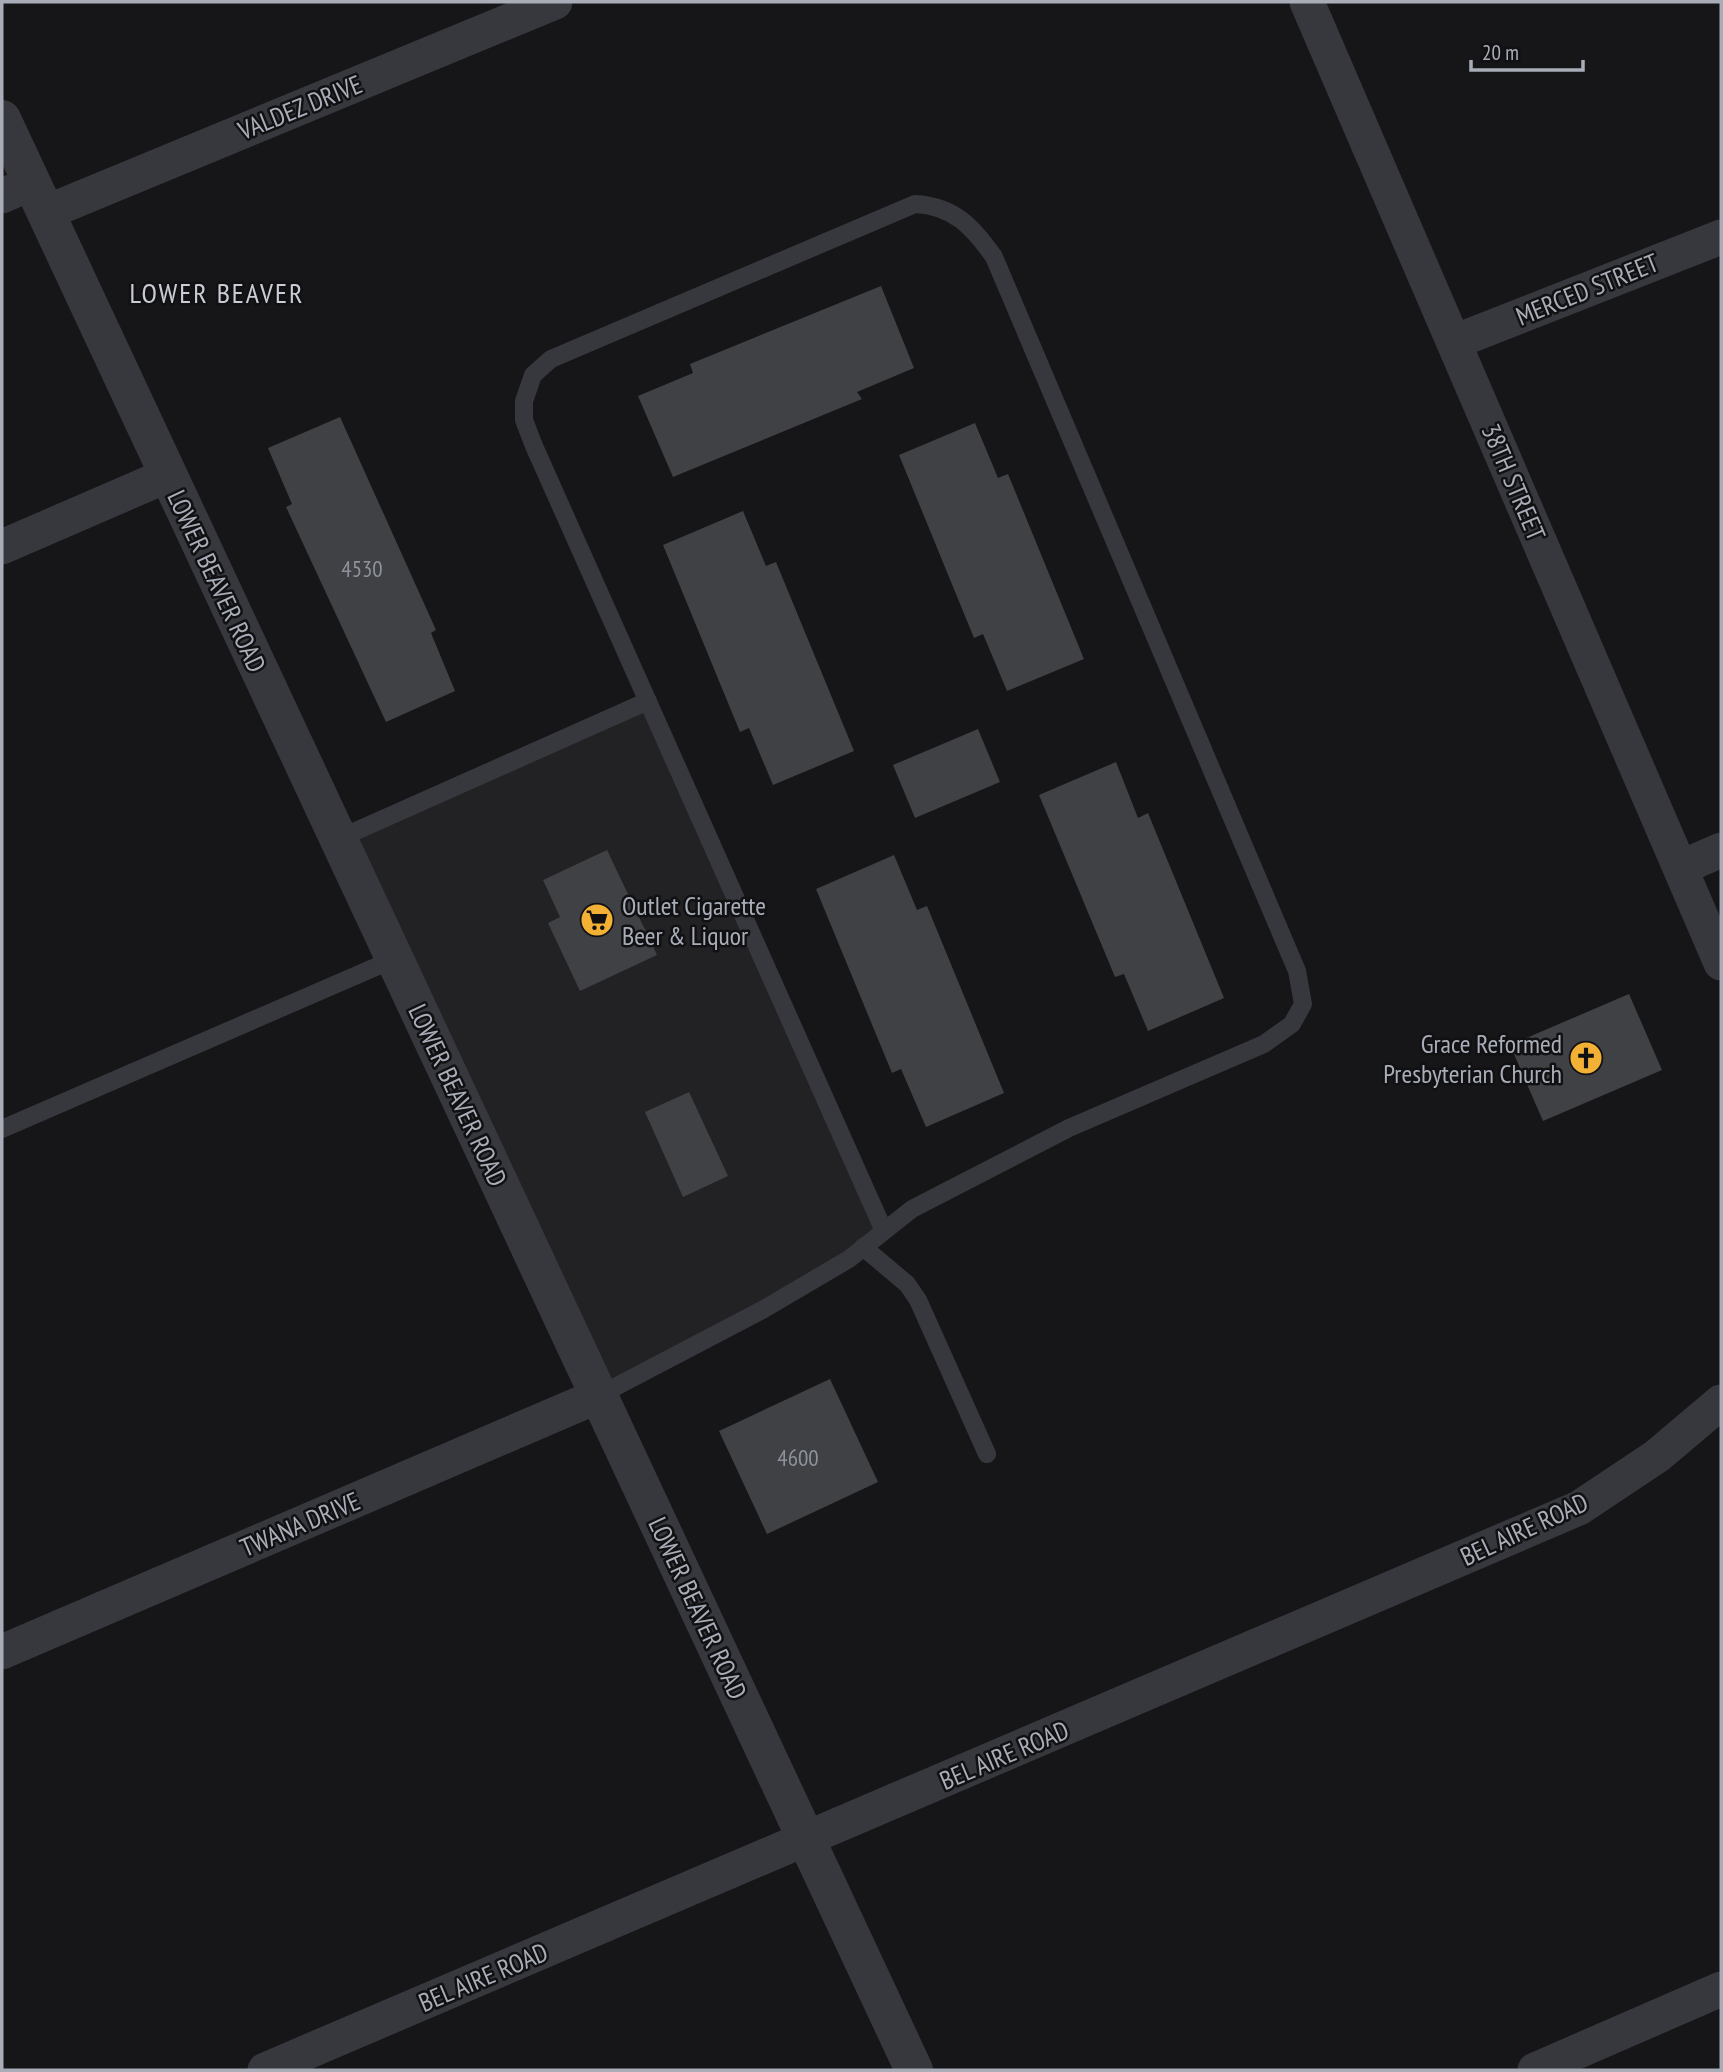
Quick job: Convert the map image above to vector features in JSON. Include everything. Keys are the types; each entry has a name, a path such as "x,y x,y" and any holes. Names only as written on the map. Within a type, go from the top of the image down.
{"street":[{"name":"VALDEZ DRIVE","path":"26,197 555,2"},
{"name":"38TH STREET","path":"1307,2 1721,963"},
{"name":"LOWER BEAVER ROAD","path":"2,119 26,197 168,475 914,2070"},
{"name":"MERCED STREET","path":"1454,342 1721,237"},
{"path":"2,547 168,475"},
{"path":"1681,868 1721,850"},
{"name":"TWANA DRIVE","path":"2,1652 598,1396"},
{"name":"BEL AIRE ROAD","path":"265,2070 1579,1508 1657,1456 1721,1402"},
{"path":"1535,2070 1721,1989"}],"lane":[{"path":"598,1396 764,1309 849,1259 912,1209 1069,1128 1264,1044 1292,1024 1303,1004 1297,971 994,257 981,238 959,218 934,205 915,204 551,359 533,375 524,401 524,420 534,446 884,1231"},
{"path":"338,839 648,701"},
{"path":"2,1129 394,959"},
{"path":"863,1247 907,1284 918,1300 987,1454"}],"shaded area":[{"path":"648,701 884,1231 598,1396 338,839"}],"building":[{"path":"881,286 914,368 857,392 862,399 673,477 638,396 693,373 690,364"},
{"path":"340,417 436,630 431,633 455,691 386,722 286,507 292,504 268,448"},
{"path":"975,423 998,478 1008,474 1084,659 1007,691 983,634 974,638 899,455"},
{"path":"743,511 766,566 776,562 854,751 773,785 749,728 740,732 663,545"},
{"path":"978,729 1000,782 915,818 893,765"},
{"path":"1116,762 1138,818 1148,813 1224,998 1148,1031 1124,974 1115,977 1039,795"},
{"name":"Outlet Cigarette Beer & Liquor","path":"607,850 657,955 580,991 548,923 560,917 543,880"},
{"path":"894,855 917,910 927,906 1004,1093 926,1127 901,1069 892,1073 816,889"},
{"name":"Grace Reformed Presbyterian Church","path":"1629,994 1662,1070 1543,1121 1510,1045"},
{"path":"689,1092 728,1176 683,1197 645,1112"},
{"path":"830,1379 878,1482 767,1534 719,1431"}],"place":[{"name":"Outlet Cigarette Beer & Liquor","path":"597,920"},
{"name":"Grace Reformed Presbyterian Church","path":"1586,1058"}],"district":[{"name":"LOWER BEAVER","path":"217,292"}]}
